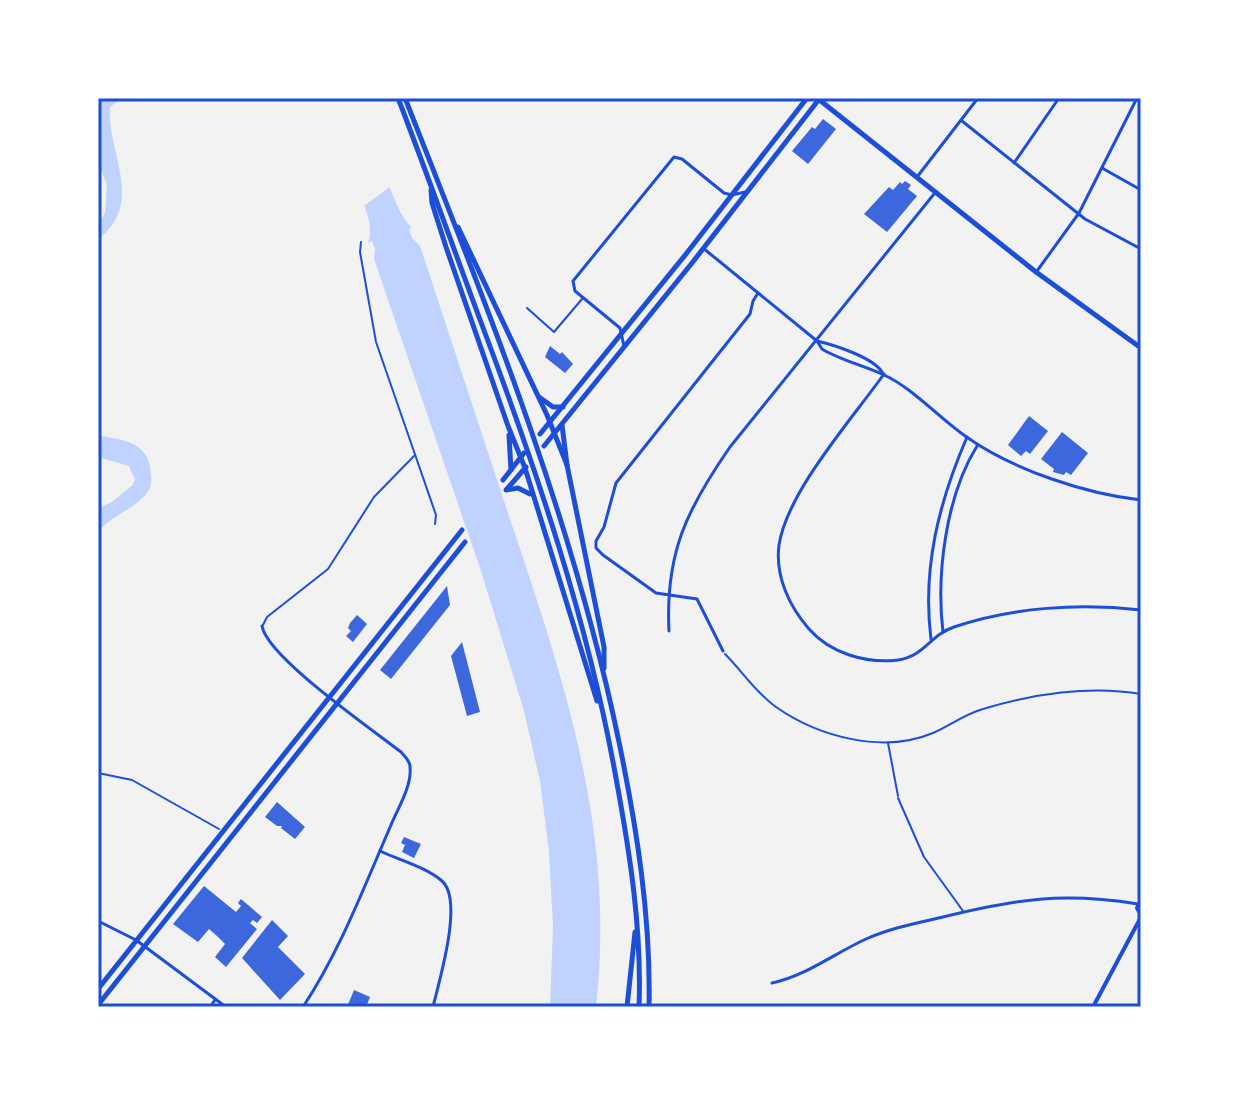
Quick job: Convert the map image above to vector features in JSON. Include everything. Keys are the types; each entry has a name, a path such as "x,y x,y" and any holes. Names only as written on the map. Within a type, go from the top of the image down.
{"main road":[{"path":"398,98 450,212 544,466 585,598 626,779 643,887 649,1007"},
{"path":"405,98 431,185 537,474 575,599 605,721 634,889 639,1007"},
{"path":"540,434 807,98"},
{"path":"544,446 703,248 818,98 1036,272 1141,348"},
{"path":"431,185 432,203 508,426 527,466 532,495 605,721"},
{"path":"450,212 538,395 567,465"},
{"path":"538,395 553,407 563,407"},
{"path":"562,425 567,465 604,647 605,677"},
{"path":"508,426 511,470"},
{"path":"503,480 522,455"},
{"path":"527,466 506,490 518,488 532,495"},
{"path":"98,989 462,530"},
{"path":"98,1005 465,542"},
{"path":"627,1007 637,919"}],"street":[{"path":"916,177 978,98"},
{"path":"1014,163 1059,98"},
{"path":"1036,272 1079,213 1136,100 1141,106"},
{"path":"962,121 1079,213 1141,249"},
{"path":"624,346 623,333 572,288 573,281 674,157 682,159 724,193 745,192"},
{"path":"1102,168 1141,190"},
{"path":"669,631 667,595 679,537 696,500 730,447 935,193"},
{"path":"703,248 817,341 822,349 884,374 978,445 1005,459 1071,484 1112,496 1141,500"},
{"path":"723,651 697,599 656,593 603,555 596,548 596,541 604,527 616,483 750,314 758,293"},
{"path":"817,341 866,358 880,367 884,374"},
{"path":"884,374 817,467 786,520 779,545 779,570 796,613 811,632 851,656 896,660 919,654 931,641 954,627 1013,613 1053,608 1141,610"},
{"path":"931,641 928,588 932,547 946,486 967,437"},
{"path":"943,632 941,591 947,532 967,464 978,445"},
{"path":"262,626 283,656 401,752 411,769 380,851 322,979 303,1007"},
{"path":"380,851 440,879 449,889 451,899 445,959 433,1007"},
{"path":"772,983 788,980 867,939 1015,900 1061,896 1139,902 1141,916 1093,1007"},
{"path":"98,921 136,940 226,1007"},
{"path":"210,1007 215,1000"}],"lane":[{"path":"361,242 362,266 376,342 436,515 435,524"},
{"path":"548,335 583,298"},
{"path":"527,308 554,332"},
{"path":"262,626 267,617 328,569 374,497 415,455"},
{"path":"898,798 924,857 964,912"}],"path":[{"path":"723,651 750,685 775,705 808,726 855,739 903,742 931,734 970,714 1004,703 1056,694 1122,691 1141,694"},
{"path":"888,742 898,798"},
{"path":"98,773 132,780 222,831"}],"water":[{"path":"98,98 122,98 110,107 122,193 120,210 112,225 98,240 98,224 105,213 107,185 98,162"},
{"path":"361,98 390,188 412,227 409,229 412,238 420,246 566,697 592,817 599,879 600,942 596,1007 550,1007 553,927 549,851 540,781 524,711 482,574 374,259 375,249 372,241 368,243 369,220 356,172"},
{"path":"98,436 126,441 141,449 150,464 151,480 142,499 98,532 98,508 124,501 135,480 129,466 98,457"}],"pier":[{"path":"325,98 365,98 394,184 361,208"}],"building":[{"path":"823,119 836,129 808,164 792,151"},
{"path":"905,181 911,185 908,189 917,196 887,232 864,214 889,187 893,190"},
{"path":"550,346 560,354 562,352 573,364 565,373 545,357"},
{"path":"1029,416 1048,431 1030,454 1026,451 1021,456 1008,445"},
{"path":"1062,432 1088,453 1071,475 1053,472 1054,469 1041,459"},
{"path":"447,586 450,605 391,679 380,670"},
{"path":"357,615 367,624 353,642 346,636 351,631 348,628 350,623"},
{"path":"462,642 480,712 467,716 451,656"},
{"path":"277,802 305,827 295,839 282,826 265,817"},
{"path":"404,837 421,844 414,858 402,852"},
{"path":"204,886 236,912 241,906 238,903 241,899 262,917 257,923 253,920 250,923 257,929 226,967 215,957 225,944 209,929 198,942 173,924"},
{"path":"272,920 288,936 278,947 305,974 280,1000 242,958"},
{"path":"354,990 370,997 366,1007 347,1007"}],"waterway":[{"path":"98,514 115,506 136,489"}]}
